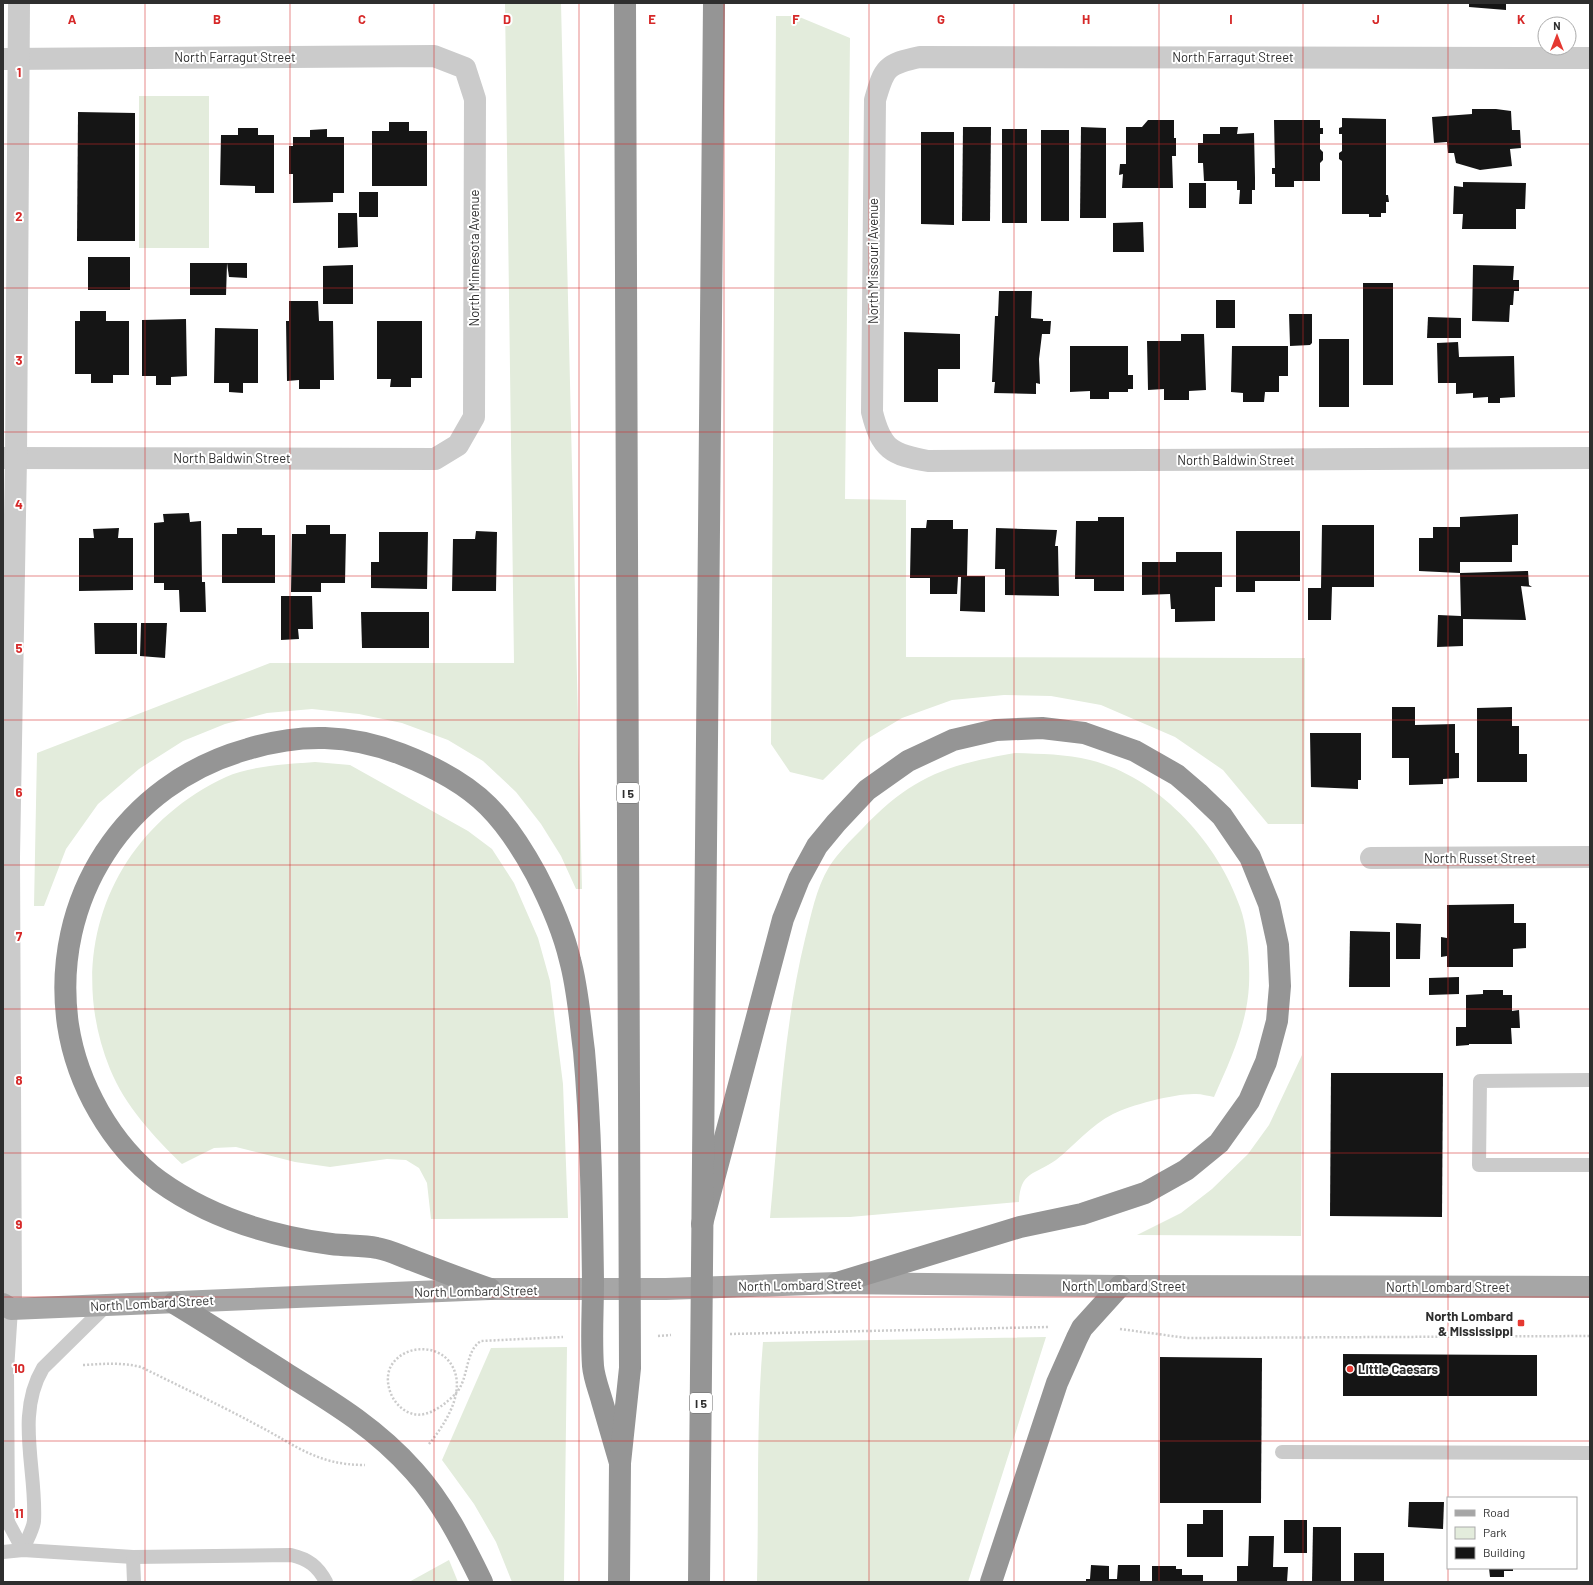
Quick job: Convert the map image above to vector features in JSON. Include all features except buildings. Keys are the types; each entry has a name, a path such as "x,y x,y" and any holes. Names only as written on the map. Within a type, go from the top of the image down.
{"highway":[{"name":"I 5","path":"619,1582 620,1463 630,1368 625,3"},
{"name":"I 5","path":"699,1582 714,3"},
{"path":"702,1224 786,912 799,879 817,846 867,790 908,761 953,740 996,730 1042,728 1084,733 1135,751 1177,775 1222,816 1250,857 1269,904 1278,945 1280,986 1277,1022 1266,1062 1249,1101 1219,1143 1186,1170 1145,1193 1082,1214 1020,1227 837,1284"},
{"path":"490,1289 378,1248 306,1240 232,1221 189,1201 160,1182 140,1165 104,1120 84,1083 72,1047 66,1008 66,970 71,932 81,899 96,867 122,828 155,796 186,774 228,754 275,741 307,737 342,738 386,748 423,762 459,783 487,804 514,836 554,910 570,960 581,1027 589,1102 592,1199 593,1370 620,1463"},
{"path":"991,1582 1057,1383 1082,1328 1120,1286"},
{"path":"174,1303 346,1410 380,1435 415,1472 442,1508 482,1582"}],"main road":[{"name":"North Lombard Street","path":"6,1309 490,1289 666,1289 837,1284 1590,1287"}],"street":[{"path":"6,1309 6,857 10,458 11,59 19,3"},
{"name":"North Farragut Street","path":"11,59 434,56 465,68"},
{"name":"North Farragut Street","path":"882,75 897,62 920,57 1590,58"},
{"name":"North Minnesota Avenue","path":"458,445 474,417 475,99 465,68"},
{"name":"North Missouri Avenue","path":"882,75 875,100 872,412 877,432 886,445"},
{"name":"North Baldwin Street","path":"10,458 435,458 458,445"},
{"name":"North Baldwin Street","path":"886,445 904,457 928,461 1590,458"},
{"name":"North Russet Street","path":"1371,858 1590,857"}],"lane":[{"path":"1590,1080 1480,1082 1479,1165 1590,1165"},
{"path":"23,1550 34,1523 28,1413 35,1381 43,1368 107,1305"},
{"path":"6,1309 8,1522 23,1550"},
{"path":"1282,1452 1590,1453"},
{"path":"3,1552 23,1550 133,1556 291,1555 303,1558 313,1564 321,1572 326,1582"},
{"path":"133,1556 134,1582"}],"path":[{"path":"722,1334 1046,1327"},
{"path":"1124,1330 1187,1338 1590,1336"},
{"path":"650,1336 674,1335"},
{"path":"420,1414 432,1411 443,1405 458,1391 465,1378 472,1352 481,1340 570,1337"},
{"path":"128,1364 141,1367 256,1424"}],"green space":[{"path":"505,3 561,3 582,889 576,889 561,856 541,824 516,792 483,761 448,740 402,723 359,714 312,709 267,713 225,724 183,741 139,769 98,804 66,849 44,906 34,906 37,753 270,663 514,663"},
{"path":"776,16 797,16 850,38 845,499 906,500 906,657 1305,658 1304,824 1268,824 1223,770 1175,737 1101,705 1051,696 1004,695 952,700 902,718 862,742 823,780 790,772 771,744"},
{"path":"139,96 209,96 209,248 139,248"},
{"path":"1015,753 1062,755 1090,760 1115,769 1139,781 1162,797 1182,816 1201,836 1217,859 1230,883 1243,916 1249,956 1249,985 1248,1000 1237,1042 1214,1097 1198,1094 1177,1095 1142,1103 1113,1114 1090,1129 1056,1160 1030,1175 1022,1184 1019,1202 850,1217 770,1218 783,1078 792,1008 809,921 824,875 844,847 880,811 914,785 949,769"},
{"path":"315,762 350,765 468,831 492,849 514,883 538,938 550,981 563,1084 568,1218 431,1219 427,1183 419,1168 406,1160 387,1159 330,1167 295,1162 236,1147 214,1148 182,1164 141,1120 116,1083 110,1069 97,1025 92,982 96,940 108,899 127,862 153,829 186,800 226,777 235,773 257,768"},
{"path":"1302,1055 1301,1236 1137,1235 1181,1213 1212,1189 1248,1154 1269,1125"},
{"path":"1046,1337 968,1582 757,1582 759,1432 763,1342"},
{"path":"567,1347 564,1582 512,1582 496,1542 474,1504 442,1460 491,1348"},
{"path":"449,1560 458,1582 409,1582"}],"place":[{"name":"North Lombard & Mississippi","path":"1521,1323"},
{"name":"Little Caesars","path":"1350,1369"}]}
